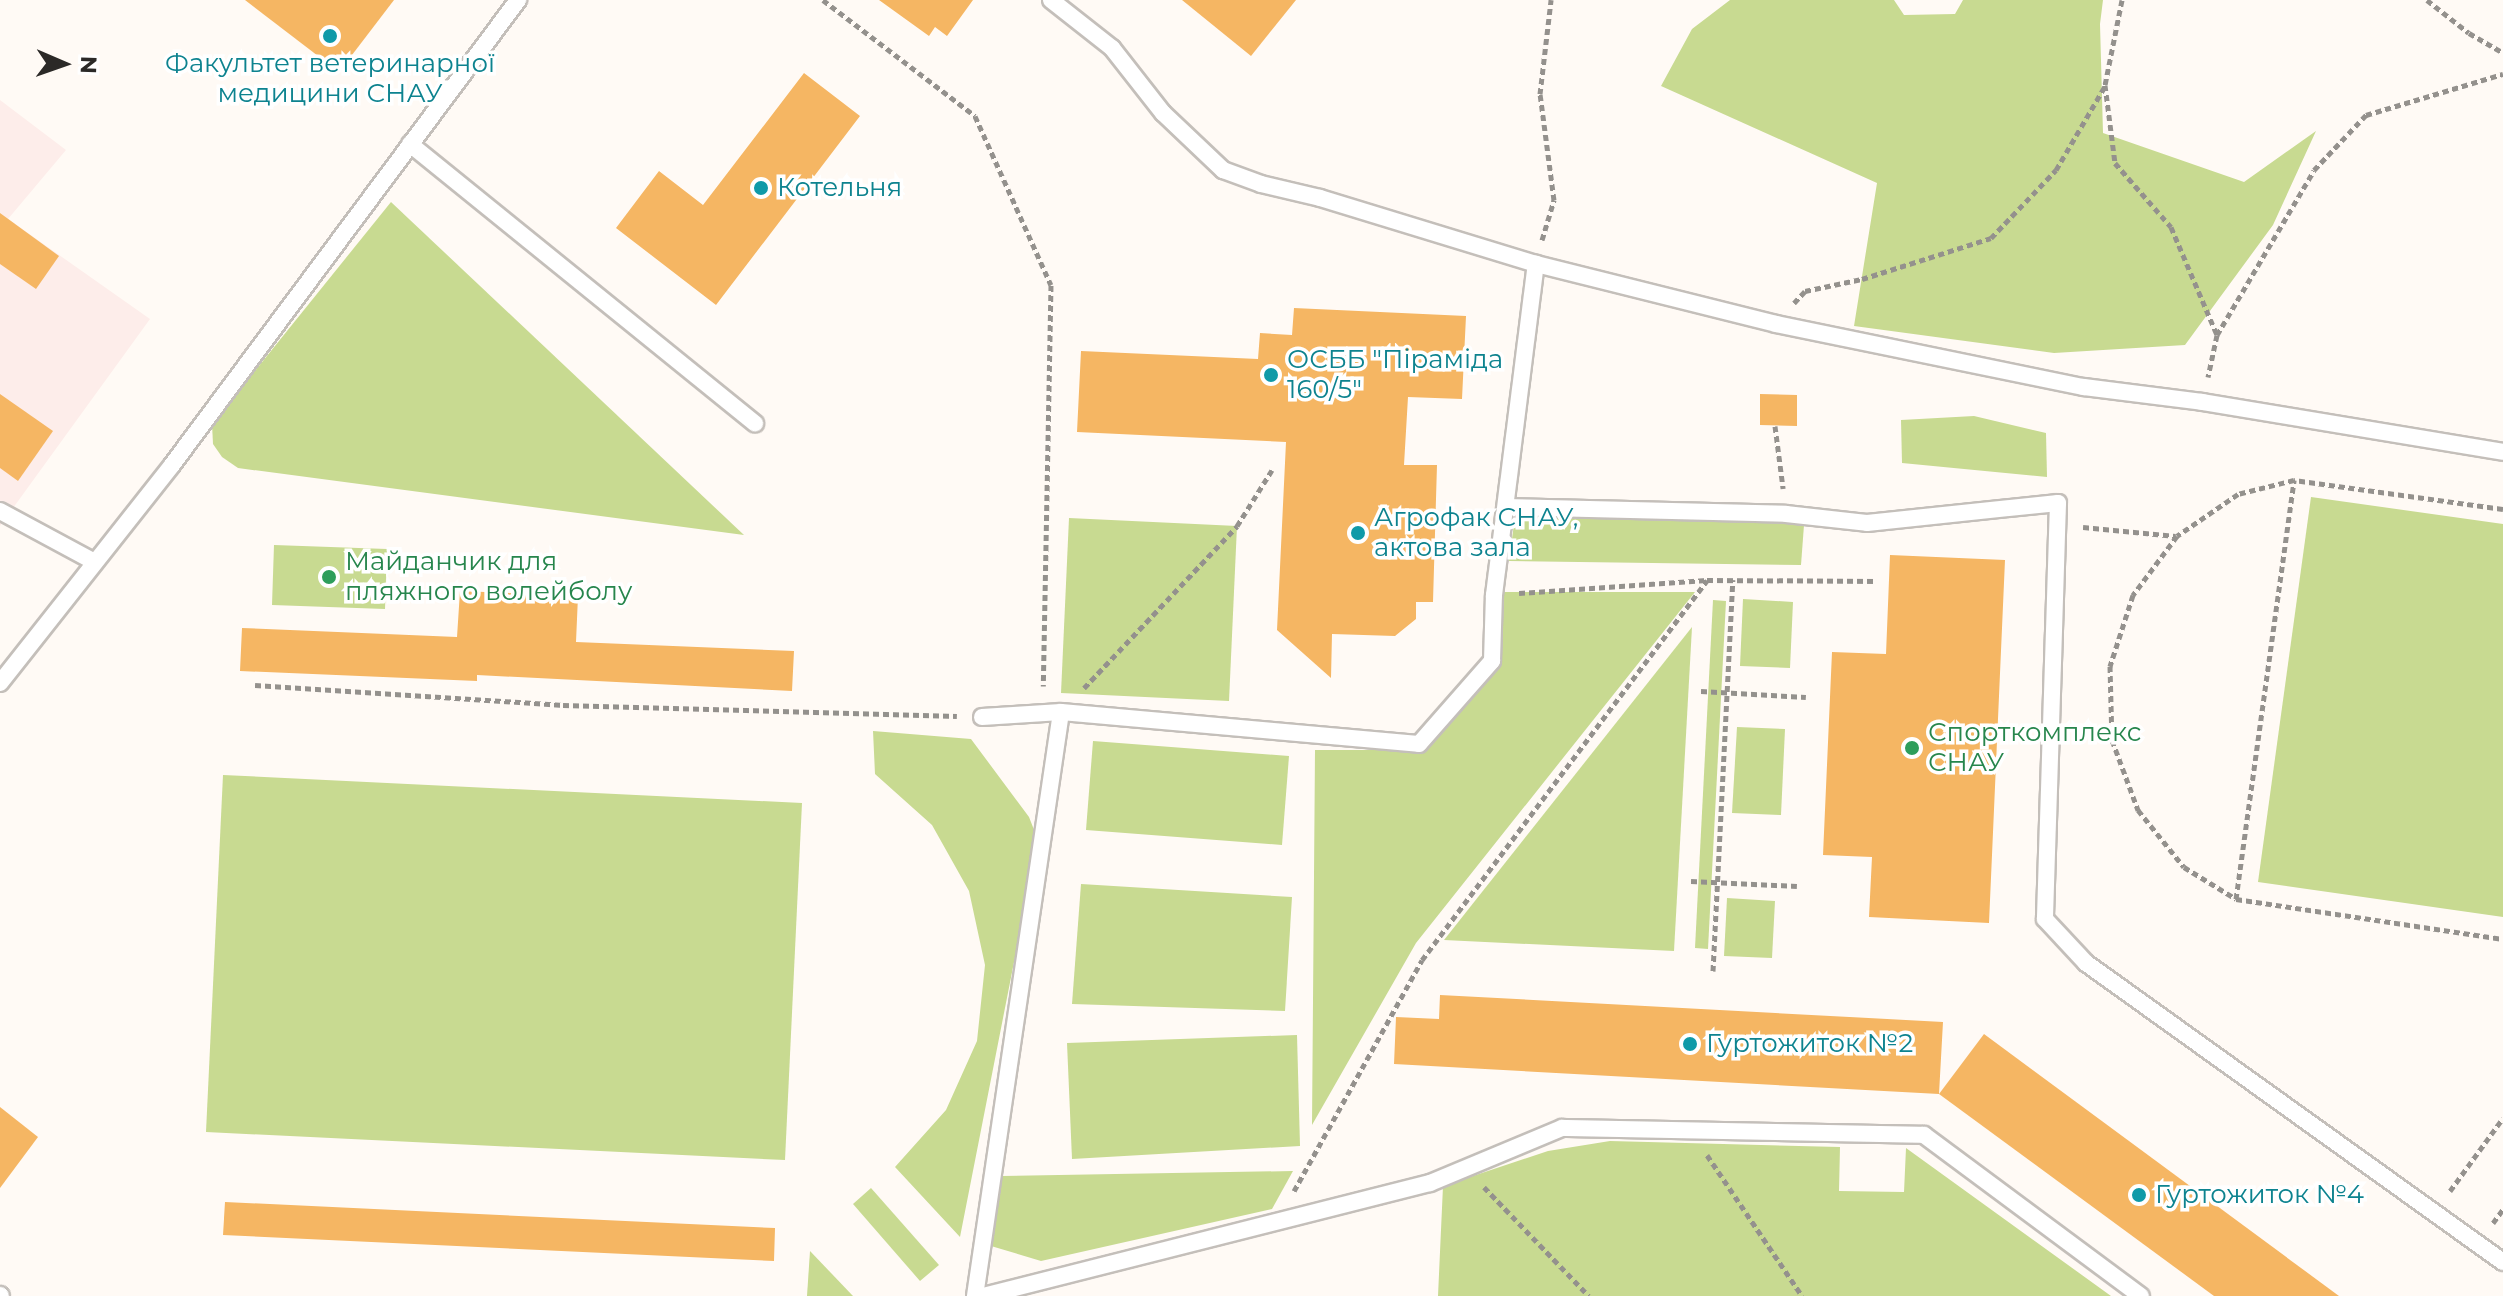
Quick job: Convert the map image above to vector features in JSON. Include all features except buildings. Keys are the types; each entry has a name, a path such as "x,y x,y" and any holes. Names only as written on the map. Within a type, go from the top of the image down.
{"lane":[{"path":"0,683 93,561 172,465 518,0"},
{"path":"1051,0 1112,48 1163,113 1223,170 1536,264 1776,324 2084,387 2202,402 2503,452"},
{"path":"410,144 755,423"},
{"path":"982,717 1061,712 1419,744 1492,661 1494,595 1536,264"},
{"path":"1506,507 1786,514 1867,523 2058,503 2045,919 2086,963 2503,1262"},
{"path":"0,511 93,561"},
{"path":"975,1296 1061,712"},
{"path":"983,1296 1430,1183 1562,1128 1924,1135 2141,1296"}],"path":[{"path":"823,0 975,116 1051,285 1043,711"},
{"path":"1536,264 1554,200 1540,94 1551,0"},
{"path":"2122,0 2105,85 2115,163 2171,227 2217,335"},
{"path":"2427,0 2469,33 2503,53"},
{"path":"2202,402 2217,335 2314,170 2366,115 2503,74"},
{"path":"1776,324 1805,291 1862,279 1991,238 2056,170 2105,85"},
{"path":"1775,426 1786,514"},
{"path":"1061,712 1237,526 1272,470"},
{"path":"2236,899 2294,480"},
{"path":"2503,509 2294,480 2238,494 2177,536 2133,595 2110,666 2112,740 2138,810 2184,867 2236,899 2503,939"},
{"path":"2057,525 2177,536"},
{"path":"1275,1223 1422,960 1707,580"},
{"path":"1494,595 1707,580 1877,581"},
{"path":"1713,971 1733,580"},
{"path":"255,685 563,705 982,717"},
{"path":"1701,691 1806,697"},
{"path":"1691,881 1797,886"},
{"path":"2435,1211 2503,1118"},
{"path":"1691,1131 1802,1296"},
{"path":"1464,1167 1589,1296"}],"shaded area":[{"path":"0,100 66,150 8,219 150,319 0,526"}],"green space":[{"path":"1730,0 1894,0 1904,15 1955,14 1963,0 2103,0 2100,24 2103,133 2244,182 2316,131 2273,225 2185,345 2054,353 1854,326 1877,183 1661,86 1692,29"},
{"path":"391,202 744,535 238,468 222,457 213,444 212,424"},
{"path":"1974,416 2046,433 2047,477 1902,463 1901,420"},
{"path":"2311,497 2503,524 2503,917 2258,882"},
{"path":"1544,500 1784,504 1804,525 1801,565 1509,561 1514,524 1528,509"},
{"path":"1069,518 1237,526 1229,701 1061,693"},
{"name":"Майданчик для пляжного волейболу","path":"274,545 387,549 385,609 272,605"},
{"path":"1503,592 1695,592 1416,943 1312,1125 1315,750 1413,750 1496,652"},
{"path":"1743,599 1793,602 1790,668 1740,666"},
{"path":"1713,600 1726,601 1708,949 1695,948"},
{"path":"1692,627 1674,951 1444,940"},
{"path":"1737,727 1785,729 1781,815 1732,813"},
{"path":"873,731 971,739 1029,817 1038,840 960,1237 895,1167 946,1110 977,1041 985,965 969,891 932,825 875,774"},
{"path":"1093,741 1289,756 1282,845 1086,830"},
{"path":"223,775 802,803 785,1160 206,1132"},
{"path":"1081,884 1292,897 1285,1011 1072,1004"},
{"path":"1727,898 1775,901 1772,958 1724,956"},
{"path":"1297,1035 1300,1146 1072,1159 1067,1043"},
{"path":"1610,1141 1840,1147 1839,1191 1904,1192 1906,1148 2111,1296 1438,1296 1443,1186 1548,1151"},
{"path":"1293,1171 1272,1209 1041,1261 991,1246 1002,1176"},
{"path":"871,1188 939,1265 920,1281 853,1204"},
{"path":"810,1251 853,1296 807,1296"}],"place":[{"name":"Факультет ветеринарної медицини СНАУ","path":"330,36"},
{"name":"Котельня","path":"761,188"},
{"name":"ОСББ \"Піраміда 160/5\"","path":"1271,375"},
{"name":"Агрофак СНАУ, актова зала","path":"1358,533"},
{"name":"Майданчик для пляжного волейболу","path":"329,577"},
{"name":"Спорткомплекс СНАУ","path":"1912,748"},
{"name":"Гуртожиток №2","path":"1690,1044"},
{"name":"Гуртожиток №4","path":"2139,1195"}]}
